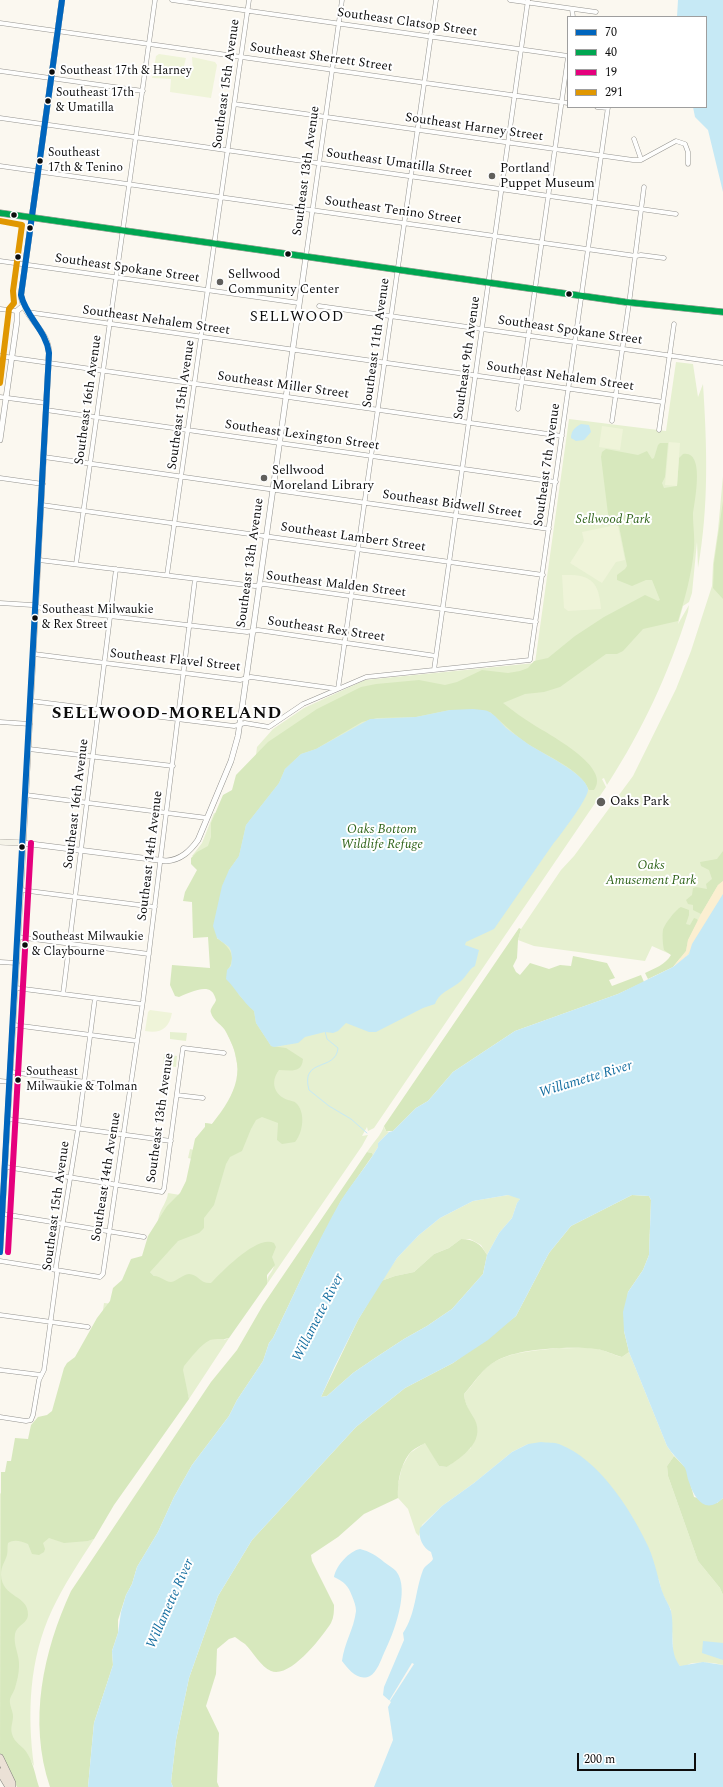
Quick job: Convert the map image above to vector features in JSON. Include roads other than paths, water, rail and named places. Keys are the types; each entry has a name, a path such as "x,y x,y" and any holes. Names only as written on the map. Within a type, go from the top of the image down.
{"highway":[{"path":"0,1758 12,1783 12,1787"},
{"path":"0,1772 9,1787"}],"main road":[{"path":"0,1252 2,1196 6,1167 24,843 49,349 47,343 23,306 21,295 62,0"},
{"path":"0,213 630,303 723,312"},
{"path":"0,842 24,843"}],"street":[{"name":"Southeast 16th Avenue","path":"76,564 150,45 155,0"},
{"name":"Southeast Clatsop Street","path":"172,0 567,56"},
{"name":"Southeast 15th Avenue","path":"167,575 249,0"},
{"name":"Southeast 13th Avenue","path":"24,843 161,860 175,860 182,857 198,840 234,753 253,631 342,0"},
{"name":"Southeast 11th Avenue","path":"338,689 436,0"},
{"path":"510,0 528,1 596,12"},
{"name":"Southeast 9th Avenue","path":"434,670 528,1"},
{"path":"572,9 573,16"},
{"name":"Southeast Sherrett Street","path":"0,23 567,103"},
{"path":"518,409 567,64"},
{"path":"0,71 143,91"},
{"name":"Southeast Harney Street","path":"234,104 601,156 641,160"},
{"name":"Southeast 7th Avenue","path":"434,670 530,660 608,108"},
{"name":"Southeast Umatilla Street","path":"0,118 676,214"},
{"path":"634,139 641,160 676,141 685,144 688,152 688,164"},
{"name":"Southeast Tenino Street","path":"0,166 636,256 641,254 664,258"},
{"path":"612,421 630,303 644,187"},
{"name":"Southeast Spokane Street","path":"0,261 299,303"},
{"path":"0,309 17,311 23,306"},
{"name":"Southeast Spokane Street","path":"319,306 723,363"},
{"path":"0,438 17,321 17,311"},
{"path":"17,321 21,314 27,312"},
{"name":"Southeast Nehalem Street","path":"27,312 663,402"},
{"path":"659,430 674,324"},
{"name":"Southeast Miller Street","path":"0,356 562,436"},
{"path":"0,397 46,403"},
{"name":"Southeast Lexington Street","path":"46,410 556,482"},
{"name":"Southeast Bidwell Street","path":"44,457 549,529"},
{"path":"0,478 43,484"},
{"name":"Southeast Lambert Street","path":"42,505 543,575"},
{"name":"Southeast Malden Street","path":"39,560 255,586 264,584 536,622"},
{"name":"Southeast 16th Avenue","path":"63,994 116,569"},
{"name":"Southeast 14th Avenue","path":"56,1270 100,1277 103,1274 150,954 195,579"},
{"name":"Southeast Rex Street","path":"0,603 36,606 247,632 258,630 436,656"},
{"name":"Southeast Flavel Street","path":"34,654 240,680 251,677 338,689"},
{"path":"31,701 234,726 245,723 270,727 304,704 366,677 434,670"},
{"path":"0,722 30,724"},
{"path":"29,749 173,766"},
{"path":"26,795 207,818"},
{"path":"21,890 155,907"},
{"path":"18,937 150,954"},
{"path":"0,962 17,963"},
{"path":"16,988 142,1004"},
{"name":"Southeast 15th Avenue","path":"0,1417 28,1421 34,1415 39,1380 44,1370 56,1270 78,1129 95,998"},
{"path":"14,1025 137,1042"},
{"name":"Southeast 13th Avenue","path":"116,1185 162,1192 164,1189 171,1141 183,1048 224,1053"},
{"path":"11,1072 130,1088"},
{"path":"0,1081 10,1082"},
{"path":"177,1095 203,1098"},
{"path":"8,1119 171,1141"},
{"path":"6,1167 116,1185"},
{"path":"2,1214 144,1237"},
{"path":"0,1261 56,1270"},
{"path":"0,1315 88,1327"},
{"path":"0,1370 41,1375"}],"water":[{"path":"678,0 723,0 723,192 708,130 695,117 693,108 707,108 707,16 677,16"},
{"path":"581,424 589,425 591,432 584,440 576,441 571,438 572,433 575,428"},
{"path":"450,710 485,710 489,712 506,728 528,744 579,776 588,789 584,800 494,929 466,942 465,945 479,950 475,966 461,981 443,993 435,1004 423,1008 376,1032 369,1032 346,1023 338,1031 333,1033 325,1032 305,1037 298,1043 274,1047 271,1046 256,1023 254,1011 226,979 227,970 231,966 231,951 229,947 217,938 213,926 222,886 229,870 239,856 246,825 279,783 285,769 301,754 316,749 370,719 416,717"},
{"name":"Willamette River","path":"723,894 723,1498 717,1503 706,1505 702,1503 694,1494 685,1468 667,1446 629,1352 624,1331 623,1312 628,1292 643,1270 649,1255 651,1200 649,1196 632,1195 571,1226 549,1253 516,1316 488,1340 453,1363 405,1388 356,1427 252,1540 218,1596 189,1678 176,1740 171,1782 173,1787 88,1787 94,1723 113,1665 112,1651 118,1633 121,1612 137,1567 158,1532 174,1497 192,1465 229,1416 237,1400 263,1361 269,1343 273,1338 331,1219 340,1202 374,1154 378,1147 378,1143 389,1132 393,1131 416,1108 428,1101 453,1072 515,1031 618,994 673,967 689,954 692,944","holes":["508,1195 520,1199 517,1203 512,1218 499,1233 487,1255 483,1274 452,1309 353,1373 327,1396 321,1397 358,1320 397,1258 419,1235 440,1218 473,1201"]},
{"path":"541,1442 559,1444 573,1451 587,1461 611,1486 631,1514 649,1548 663,1594 671,1611 674,1654 680,1666 703,1662 723,1665 723,1787 374,1787 393,1740 388,1707 391,1702 383,1695 384,1687 404,1640 403,1633 413,1610 423,1570 433,1559 431,1552 422,1542 420,1528 442,1506 474,1483 512,1452 528,1444"},
{"path":"360,1549 376,1556 396,1571 400,1579 402,1589 399,1612 392,1635 377,1669 370,1676 366,1677 357,1676 354,1674 342,1661 355,1618 356,1609 347,1586 334,1577 337,1568 347,1556"},
{"path":"703,1641 723,1643 723,1660 702,1653"}],"waterway":[{"path":"325,1031 327,1039 338,1048 336,1055 331,1060 309,1073 309,1090 329,1106 351,1119 367,1133"}],"place":[{"name":"Southeast 17th & Harney","path":"52,72"},
{"name":"Southeast 17th & Umatilla","path":"48,101"},
{"name":"Southeast 17th & Tenino","path":"40,161"},
{"name":"Portland Puppet Museum","path":"492,176"},
{"name":"Sellwood Community Center","path":"220,282"},
{"name":"Sellwood Moreland Library","path":"264,478"},
{"name":"Southeast Milwaukie & Rex Street","path":"35,618"},
{"name":"Oaks Park","path":"601,802"},
{"name":"Southeast Milwaukie & Claybourne","path":"25,945"},
{"name":"Southeast Milwaukie & Tolman","path":"18,1080"}],"district":[{"name":"SELLWOOD","path":"297,318"},
{"name":"SELLWOOD-MORELAND","path":"167,715"}],"park label":[{"name":"Sellwood Park","path":"613,520"},
{"name":"Oaks Bottom Wildlife Refuge","path":"382,838"},
{"name":"Oaks Amusement Park","path":"651,874"}]}
